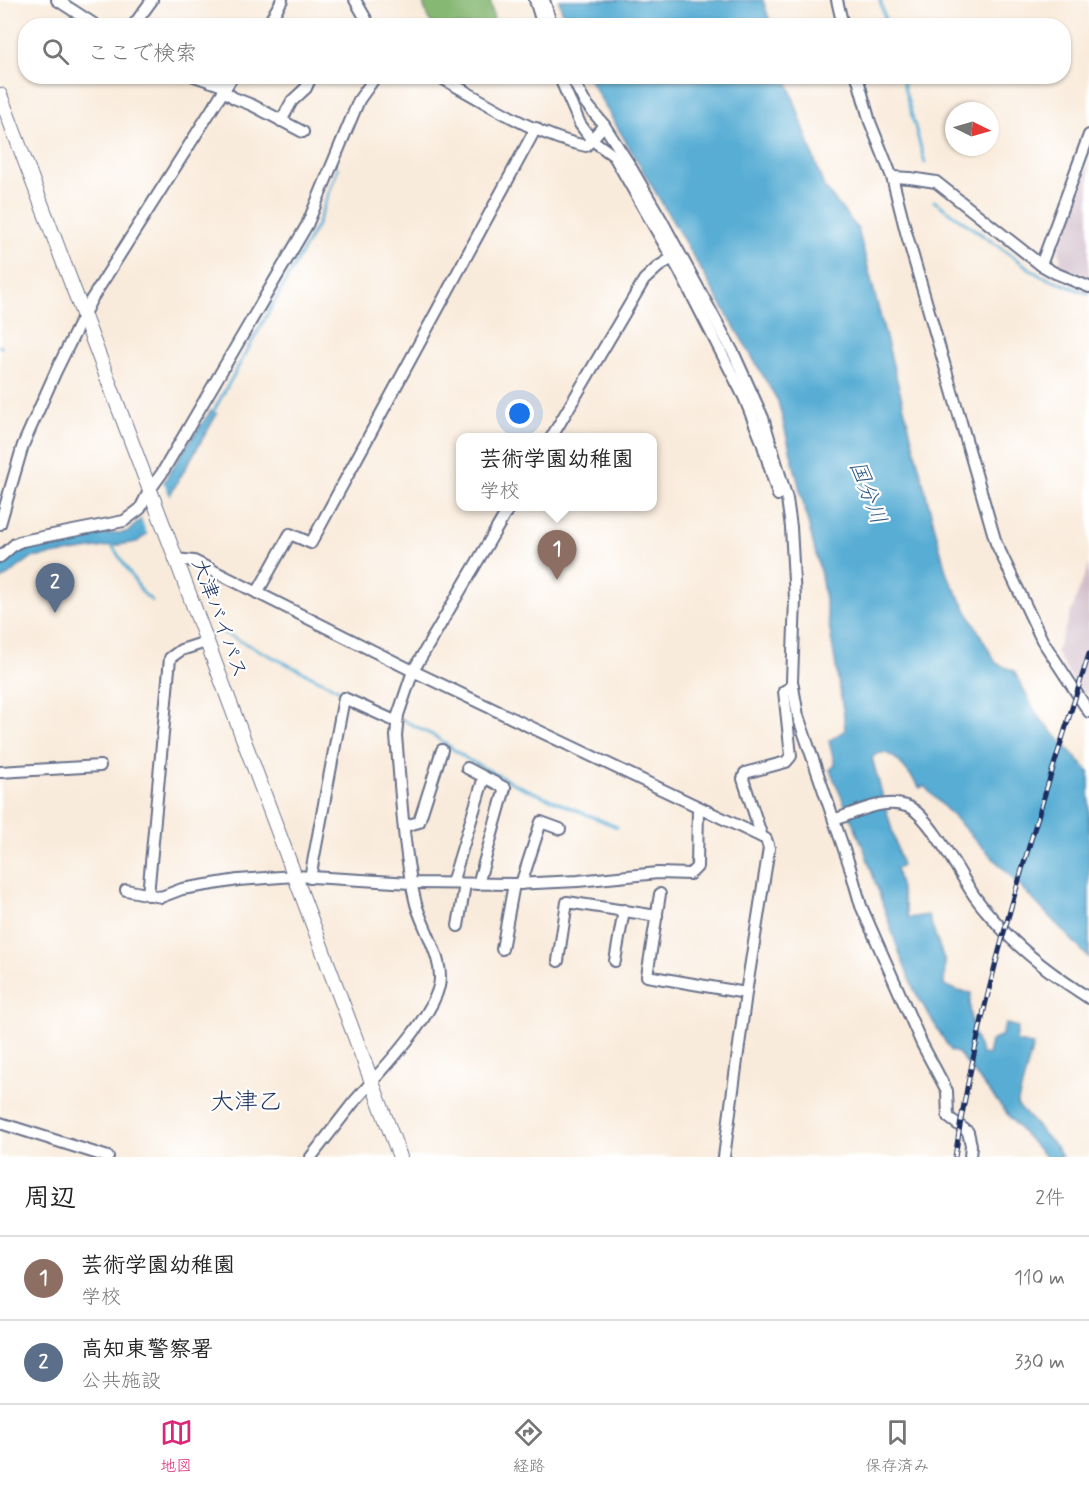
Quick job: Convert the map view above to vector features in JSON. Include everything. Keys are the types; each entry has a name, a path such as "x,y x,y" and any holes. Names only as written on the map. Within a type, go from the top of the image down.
{"main road":[{"name":"大津バイパス","path":"0,95 400,1157"}],"street":[{"path":"57,0 85,18"},
{"path":"139,18 152,0"},
{"path":"272,18 282,0"},
{"path":"355,0 365,18"},
{"path":"535,0 541,18"},
{"path":"544,0 550,18"},
{"path":"837,0 841,18"},
{"path":"213,84 225,89 234,99 252,105 303,132"},
{"path":"0,524 23,445 83,316 228,84"},
{"path":"281,121 292,101 308,84"},
{"path":"0,557 22,541 124,521 140,509 307,225 358,100 367,84"},
{"path":"453,84 567,142 586,146 604,125"},
{"path":"562,84 580,124 591,139 614,156 672,258 744,397 762,442 793,544"},
{"path":"575,84 584,101 604,125 656,210 734,354 763,418 787,499 793,544 795,599 793,686 802,729 838,819 861,906 922,1044 946,1091 948,1117 968,1132 971,1145 970,1157"},
{"path":"859,84 870,122 892,177 996,543 1042,640 1089,712"},
{"path":"257,593 290,534 311,543 536,128"},
{"path":"1041,266 1089,135"},
{"path":"892,177 936,182 1041,266 1089,286"},
{"path":"554,433 644,280 672,258"},
{"path":"311,1157 392,1059 431,1006 439,986 441,970 420,915 411,883 396,736 398,715 414,671 508,511"},
{"path":"176,559 194,561 414,671 766,839 770,848 746,993 724,1157"},
{"path":"148,895 170,658 181,650 206,642"},
{"path":"762,837 743,779 745,773 786,762 791,756 784,691 793,686"},
{"path":"310,878 344,698 397,723"},
{"path":"405,826 420,822 442,750"},
{"path":"0,772 100,766"},
{"path":"467,768 505,788 478,884"},
{"path":"452,883 483,777"},
{"path":"838,819 885,804 895,803 911,808 950,853 972,893 995,922 1015,943 1089,998"},
{"path":"126,890 161,897 182,889 238,880 295,876 411,883 518,884 658,873 690,873 697,867 698,807"},
{"path":"502,949 518,884 541,822 560,829"},
{"path":"458,926 465,884"},
{"path":"660,894 647,976 746,993"},
{"path":"558,961 567,902 657,915"},
{"path":"615,961 624,910"},
{"path":"0,1123 108,1157"}],"shaded area":[{"path":"1089,161 1089,277 1061,266 1059,248"},
{"path":"1089,564 1089,688 1086,697 1056,652"}],"green space":[{"path":"422,0 490,0 494,18 428,18"}],"water":[{"path":"559,0 763,0 769,18 564,18"},
{"name":"国分川","path":"592,84 788,84 824,187 858,229 947,575 996,663 1014,671 1037,715 1089,772 1089,958 924,786 920,788 899,761 885,753 878,753 872,758 902,866 896,869 908,918 928,915 945,962 944,985 971,993 972,1025 982,1054 988,1055 991,1041 1001,1036 1006,1024 1018,1027 1016,1042 1033,1045 1017,1105 1056,1147 1062,1157 1046,1157 1021,1131 958,1053 951,1051 915,992 864,849 830,770 835,765 829,741 845,730 844,716 821,575 778,401"},
{"path":"211,411 217,414 147,534 137,542 31,558 0,581 0,567 17,551 36,545 88,536 128,532 141,519"}],"pier":[{"path":"162,479 170,497 148,536 140,516"}],"waterway":[{"path":"880,0 885,18"},
{"path":"903,84 925,163"},
{"path":"212,414 318,223 338,168"},
{"path":"934,201 1039,275 1089,294"},
{"path":"111,544 143,593 152,601"},
{"path":"222,632 348,694"},
{"path":"403,720 436,737 467,759 519,786 617,827"}],"railway":[{"path":"955,1157 966,1093 995,966 1012,903 1089,654"}],"place":[{"name":"芸術学園幼稚園","path":"557,580"},
{"name":"高知東警察署","path":"55,613"}],"district":[{"name":"大津乙","path":"246,1101"}]}
